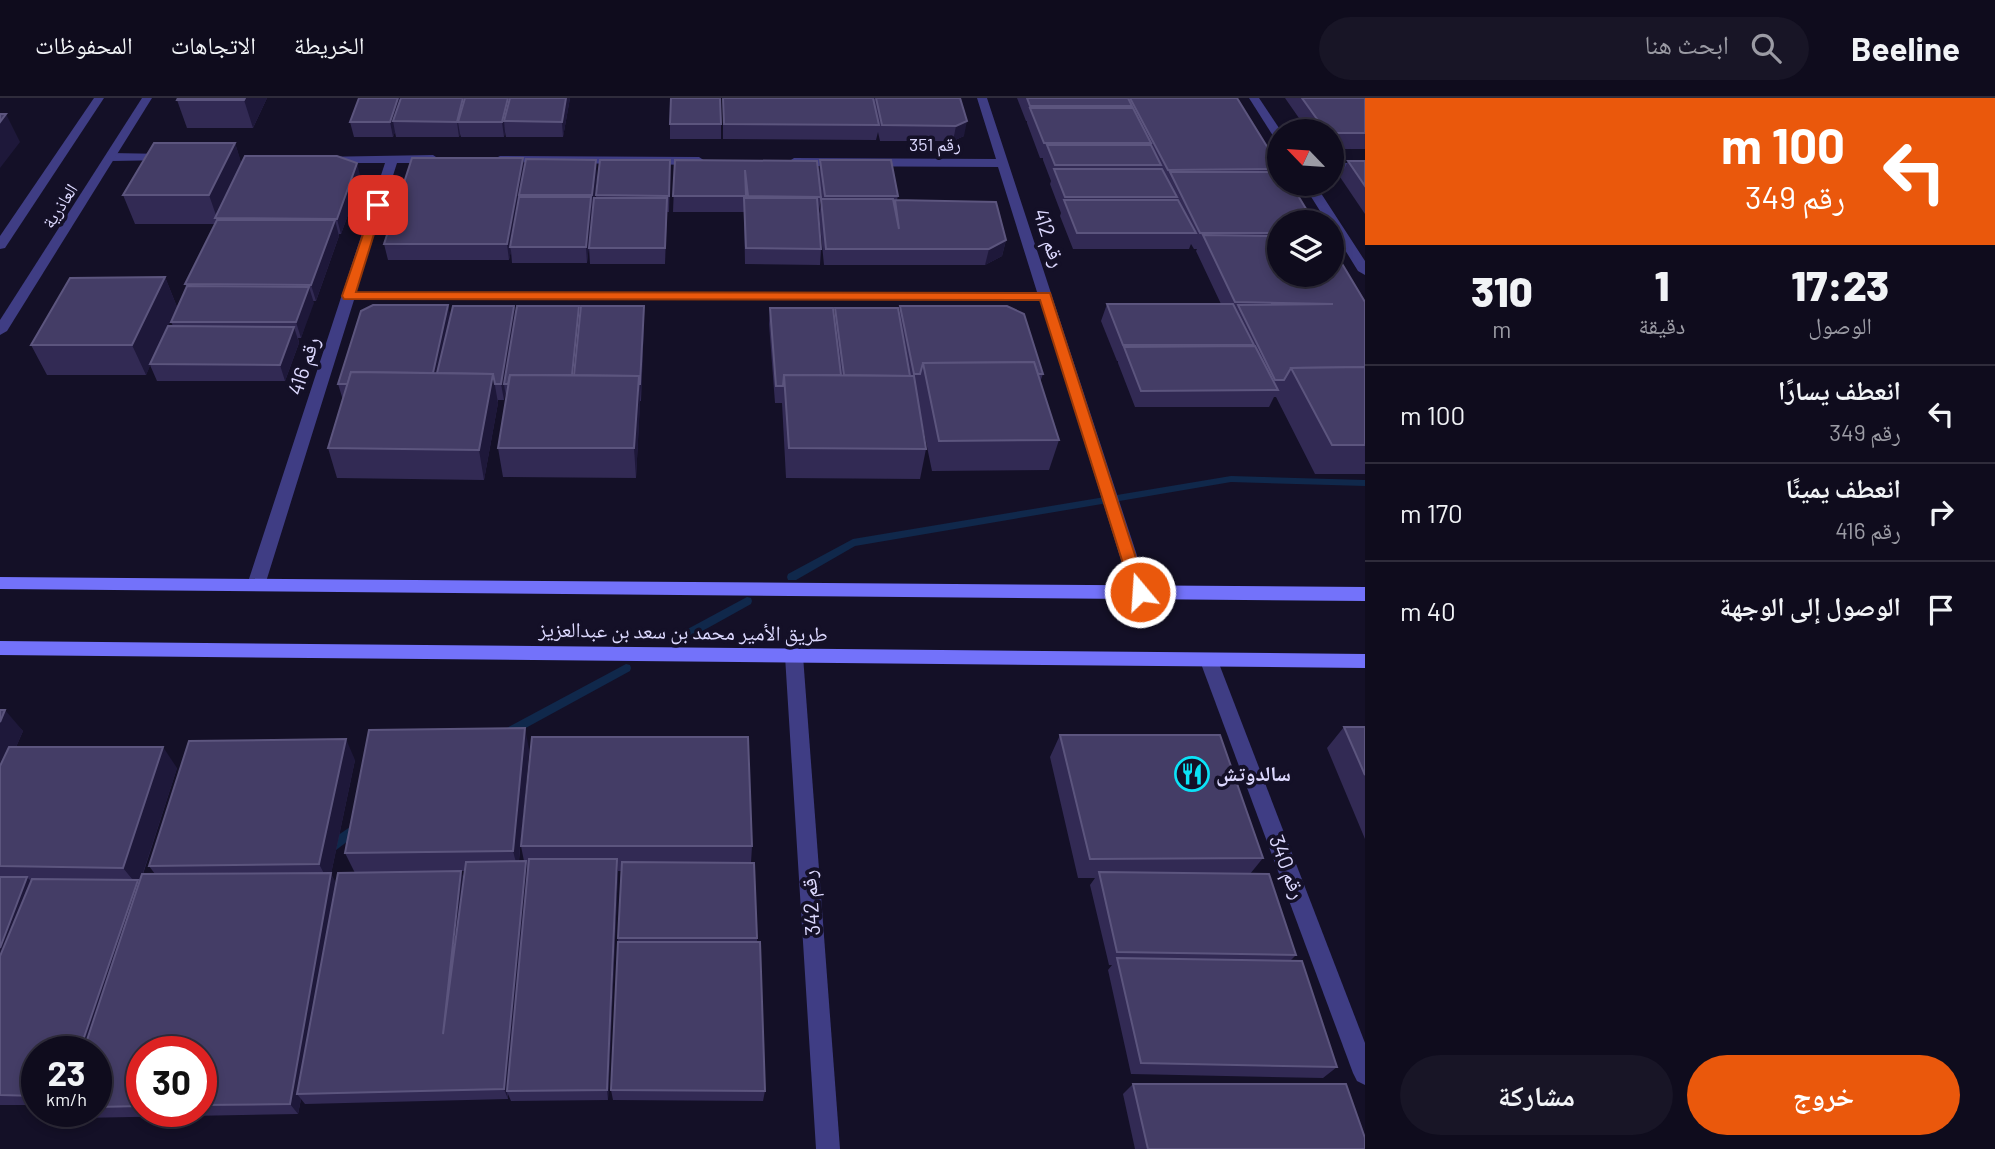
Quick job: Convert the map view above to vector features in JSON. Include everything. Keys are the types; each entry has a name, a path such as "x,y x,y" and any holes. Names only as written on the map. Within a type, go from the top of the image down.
{"main road":[{"name":"طريق الأمير محمد بن سعد بن عبدالعزيز","path":"0,583 1365,594"},
{"name":"طريق الأمير محمد بن سعد بن عبدالعزيز","path":"0,648 1365,661"}],"street":[{"name":"العاذرية","path":"0,245 99,98"},
{"name":"العاذرية","path":"0,331 147,98"},
{"name":"رقم 412","path":"982,98 1140,592"},
{"path":"1254,98 1267,119"},
{"path":"111,157 178,158"},
{"path":"312,159 448,159"},
{"name":"رقم 416","path":"256,585 392,159"},
{"path":"489,160 711,161"},
{"name":"رقم 351","path":"781,162 1003,163"},
{"path":"1344,167 1365,167"},
{"path":"1317,196 1365,271"},
{"path":"349,296 1045,296"},
{"name":"رقم 342","path":"794,656 828,1149"},
{"name":"رقم 340","path":"1209,661 1365,1073"}],"building":[{"path":"178,98 245,98 177,100"},
{"path":"359,98 398,98 390,122 350,122"},
{"path":"401,98 463,98 457,122 393,121"},
{"path":"465,98 508,98 502,122 458,122"},
{"path":"510,98 566,98 562,122 504,121"},
{"path":"671,98 720,98 721,124 670,124"},
{"path":"723,98 873,98 879,125 724,124"},
{"path":"876,98 960,98 967,121 956,126 882,125"},
{"path":"1027,98 1128,98 1132,106 1030,106"},
{"path":"1130,98 1237,98 1267,147 1267,169 1168,170"},
{"path":"1302,98 1365,98 1365,133 1344,133 1344,119 1317,119"},
{"path":"1030,108 1133,108 1151,143 1044,143"},
{"path":"154,143 235,143 209,195 123,195"},
{"path":"1047,145 1151,145 1161,165 1055,165"},
{"path":"245,156 337,156 357,163 337,219 215,218"},
{"path":"412,158 523,158 507,244 384,244"},
{"path":"526,159 596,160 592,195 519,195"},
{"path":"600,160 670,160 669,196 596,195"},
{"path":"675,160 817,161 821,197 748,196 745,170 746,196 673,196"},
{"path":"820,160 891,160 898,196 825,196"},
{"path":"1348,161 1365,161 1365,186"},
{"path":"1054,169 1162,169 1177,197 1065,197"},
{"path":"1170,172 1267,172 1267,196 1298,196 1307,210 1267,210 1267,233 1200,233"},
{"path":"519,197 591,197 586,247 510,247"},
{"path":"594,198 667,198 665,248 589,248"},
{"path":"744,198 817,198 821,249 746,248"},
{"path":"821,199 893,199 899,229 895,200 996,202 1006,240 989,249 826,249"},
{"path":"1064,200 1178,200 1196,233 1077,233"},
{"path":"217,220 335,220 311,285 185,284"},
{"path":"1203,235 1267,236 1267,287 1344,287 1344,267 1365,302 1365,367 1291,368 1284,380 1275,380 1238,305 1333,304 1235,302"},
{"path":"165,277 132,345 31,345 70,278"},
{"path":"187,286 309,287 296,322 171,322"},
{"path":"1107,304 1233,304 1254,345 1123,345"},
{"path":"373,305 448,305 433,373 351,372 348,384 338,384 361,311"},
{"path":"453,306 514,306 501,384 495,384 493,374 437,373"},
{"path":"517,306 579,306 572,375 510,375 508,384 504,384"},
{"path":"581,306 644,306 640,384 639,376 574,375"},
{"path":"900,306 1007,306 1024,314 1043,374 1038,374 1034,362 923,363 920,374 914,374"},
{"path":"770,308 833,308 841,375 784,375 783,386 776,386"},
{"path":"835,308 898,308 910,376 844,375"},
{"path":"168,326 294,327 280,365 150,364"},
{"path":"1255,346 1278,390 1141,391 1124,347"},
{"path":"1034,362 1059,440 939,441 923,363"},
{"path":"1365,367 1365,445 1332,445 1291,368"},
{"path":"351,372 493,374 479,450 328,448"},
{"path":"510,375 639,376 634,448 498,448"},
{"path":"784,375 914,376 926,449 789,448"},
{"path":"1344,727 1365,727 1365,775"},
{"path":"525,728 513,851 345,853 369,730"},
{"path":"1060,735 1220,735 1263,858 1090,859"},
{"path":"532,737 748,737 752,846 521,846"},
{"path":"346,739 319,864 149,866 189,741"},
{"path":"9,747 163,747 123,868 0,866 0,766"},
{"path":"529,859 617,859 607,1090 507,1091"},
{"path":"526,861 504,1089 297,1094 338,873 461,871 443,1034 466,862"},
{"path":"622,862 754,863 757,938 618,938"},
{"path":"1099,872 1269,874 1296,955 1117,952"},
{"path":"331,873 290,1104 217,1105 217,1036 126,1036 126,1106 112,1107 112,1036 88,1036 142,874"},
{"path":"0,877 27,877 0,948"},
{"path":"32,879 138,880 84,1036 21,1036 21,1096 0,1095 0,956"},
{"path":"618,942 760,942 765,1091 611,1090"},
{"path":"1117,958 1302,961 1337,1067 1141,1063"},
{"path":"1133,1084 1346,1084 1365,1138 1365,1149 1148,1149"}],"waterway":[{"path":"792,577 853,543 1231,479 1365,483"},
{"path":"675,641 747,601"},
{"path":"507,733 626,668"},
{"path":"328,849 360,825"}],"place":[{"name":"سالدوتش","path":"1192,774"}],"route":[{"path":"378,205 349,296 1045,296 1140,592"}]}
